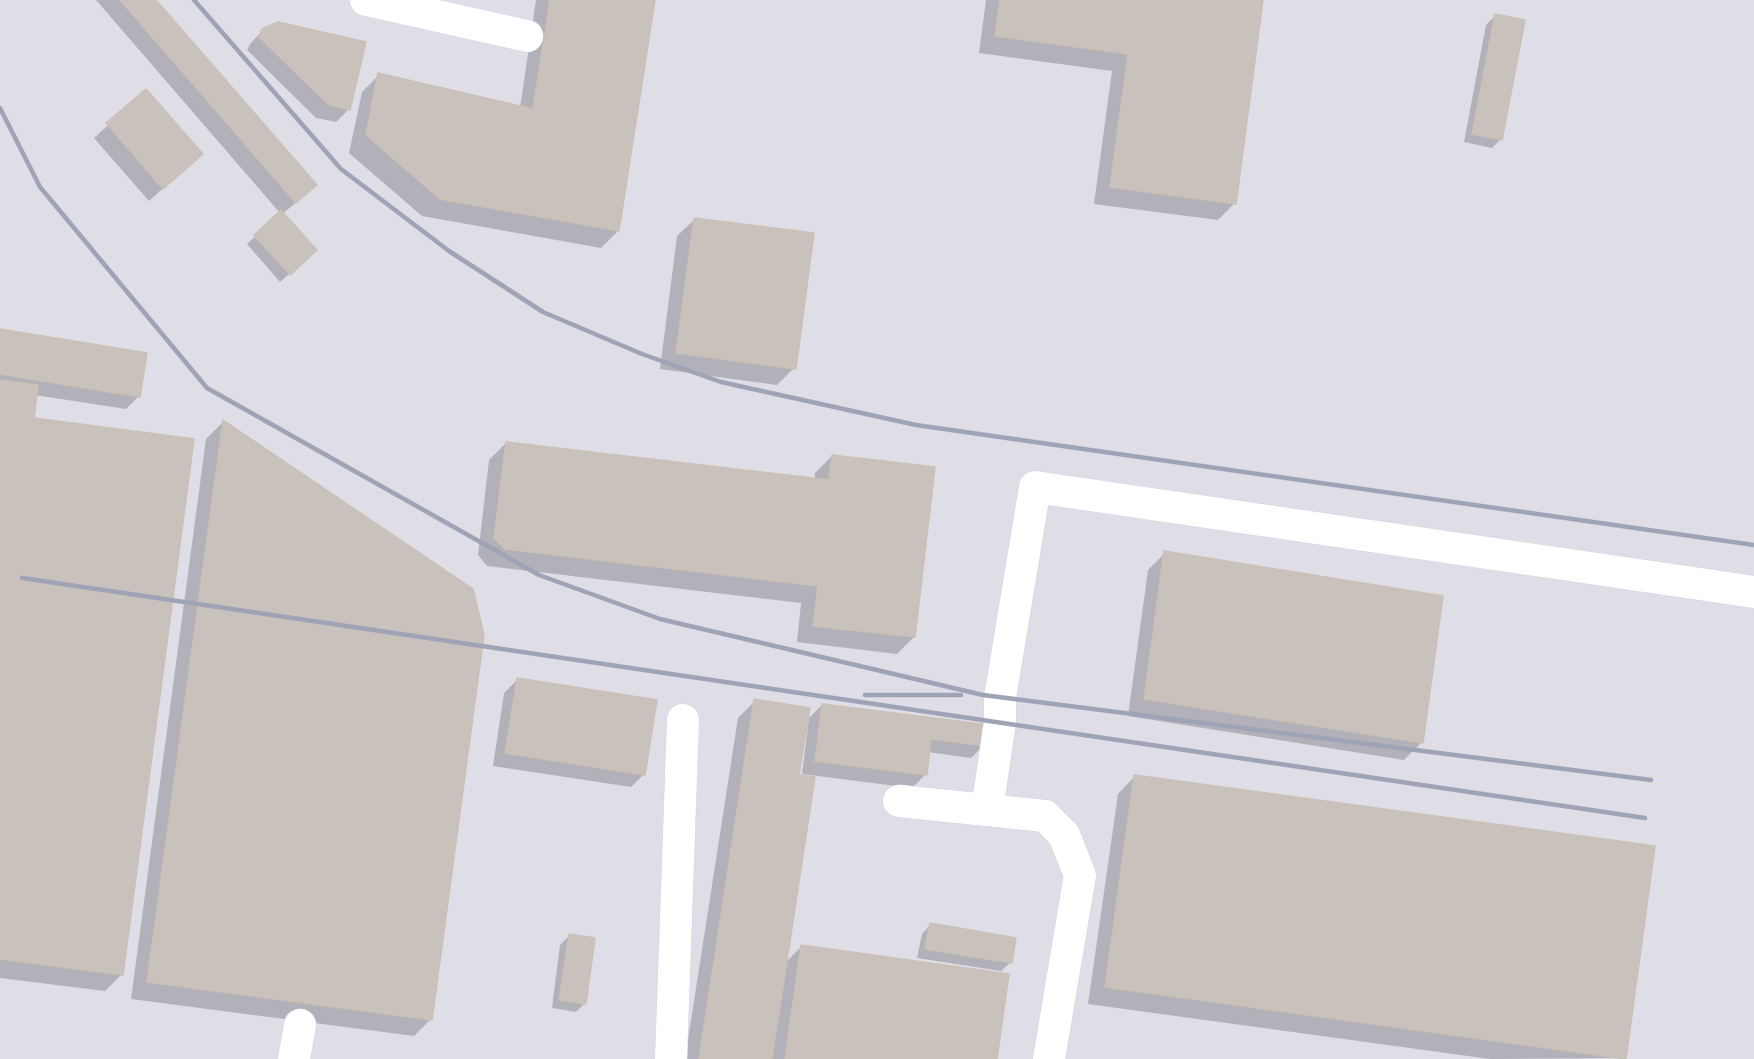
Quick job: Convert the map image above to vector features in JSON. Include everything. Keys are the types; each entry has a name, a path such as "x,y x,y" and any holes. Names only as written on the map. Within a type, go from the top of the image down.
{"lane":[{"path":"366,0 527,36"},
{"path":"987,810 1000,722 1000,698 1035,487 1754,592"},
{"path":"671,1059 683,720"},
{"path":"899,801 1045,816 1065,835 1080,875 1049,1059"},
{"path":"294,1059 300,1025"}],"shaded area":[{"path":"0,0 1754,0 1754,1059 0,1059"}],"building":[{"path":"120,0 156,0 317,185 296,203"},
{"path":"550,0 655,0 619,231 440,199 366,135 378,73 533,109"},
{"path":"1000,0 1263,0 1236,204 1110,187 1128,54 995,36"},
{"path":"1495,14 1525,20 1502,140 1472,134"},
{"path":"278,22 366,42 350,110 329,105 259,37 262,29"},
{"path":"146,89 203,154 163,189 106,123"},
{"path":"281,210 317,250 290,275 254,235"},
{"path":"694,218 814,233 796,369 676,353"},
{"path":"0,329 147,353 140,397 0,374"},
{"path":"0,380 38,385 34,418 194,439 123,975 0,959"},
{"path":"223,420 473,589 484,635 432,1020 147,982"},
{"path":"506,442 829,480 832,455 935,467 915,637 813,626 818,586 505,549 494,538"},
{"path":"1164,551 1443,596 1423,743 1144,699"},
{"path":"517,678 657,700 645,775 505,753"},
{"path":"754,699 810,708 799,775 815,777 772,1059 699,1059"},
{"path":"822,704 989,725 986,746 931,739 927,775 815,761"},
{"path":"1134,775 1655,846 1626,1059 1105,987"},
{"path":"930,923 1016,938 1012,963 925,949"},
{"path":"569,934 595,938 586,1004 559,1000"},
{"path":"801,945 1009,974 997,1059 785,1059"}],"railway":[{"path":"194,0 341,169 449,251 543,312 642,354 721,382 916,425 1754,545"},
{"path":"0,108 40,187 207,388 539,575 660,619 983,695 1651,780"},
{"path":"22,578 1645,818"},
{"path":"865,695 961,695"}]}
